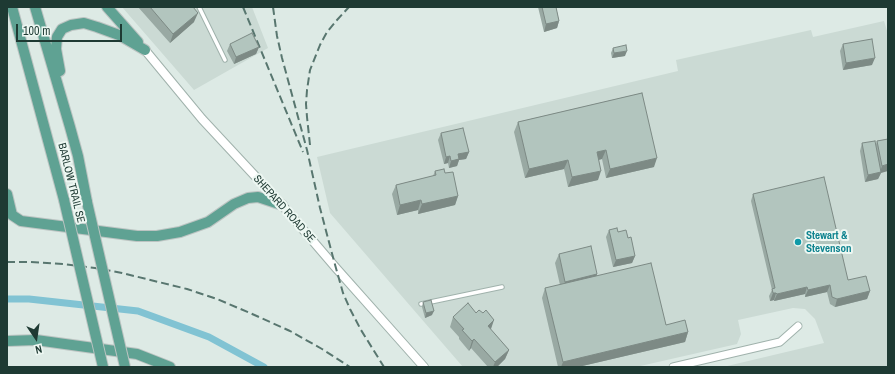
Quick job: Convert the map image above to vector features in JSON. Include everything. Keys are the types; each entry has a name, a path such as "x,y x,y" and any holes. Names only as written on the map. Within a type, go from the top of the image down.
{"main road":[{"name":"BARLOW TRAIL SE","path":"12,7 64,200 103,367"},
{"name":"BARLOW TRAIL SE","path":"35,7 78,156 124,367"},
{"path":"107,7 145,50"},
{"path":"70,127 70,113 56,49 57,37 62,29 71,25 84,23 119,35 145,50"},
{"path":"7,194 12,215 21,221 137,236 157,236 180,232 208,222 234,204 248,198 258,197 282,205"},
{"path":"7,341 36,340 138,354 170,367"}],"street":[{"name":"SHEPARD ROAD SE","path":"145,50 202,119 282,205 424,367"},
{"path":"673,367 780,342 798,326"}],"lane":[{"path":"199,7 224,60"},
{"path":"421,304 502,287"}],"shaded area":[{"path":"122,7 252,7 268,48 194,90"},
{"name":"Stewart & Stevenson","path":"884,21 888,34 888,367 723,367 824,343 815,319 805,309 793,308 738,320 741,334 737,344 636,367 463,367 330,213 317,157 678,71 676,60 811,30 813,37"}],"building":[{"path":"150,7 193,7 198,13 173,34"},
{"path":"542,7 556,7 559,21 546,24"},
{"path":"252,33 259,47 236,57 230,44"},
{"path":"872,39 875,58 846,63 843,44"},
{"path":"626,45 627,51 614,53 613,48"},
{"path":"642,93 657,158 610,169 606,150 597,152 601,171 572,177 568,160 529,169 518,122"},
{"path":"463,128 469,152 458,154 459,159 451,161 450,156 446,157 441,133"},
{"path":"888,139 888,164 882,166 877,141"},
{"path":"875,141 881,172 868,175 862,143"},
{"path":"444,169 445,173 453,172 458,196 422,204 421,200 400,205 396,185 436,175 435,171"},
{"name":"Stewart & Stevenson","path":"824,177 848,280 866,276 870,291 837,299 832,297 830,285 808,290 807,287 777,294 773,293 772,289 775,288 753,194"},
{"path":"617,228 618,232 626,230 628,238 631,237 635,256 616,260 609,230"},
{"path":"591,246 597,274 565,282 559,254"},
{"path":"651,263 666,325 685,320 688,332 563,362 545,288"},
{"path":"431,300 434,311 426,313 423,302"},
{"path":"468,303 476,313 479,310 483,313 486,310 494,320 488,326 509,350 495,362 474,339 472,341 453,317"}],"waterway":[{"path":"7,299 29,299 138,311 209,337 264,367"}],"railway":[{"path":"243,7 303,152"},
{"path":"273,7 282,58 343,293 361,330 384,367"},
{"path":"310,145 306,104 310,70 327,32 349,7"},
{"path":"7,262 63,264 95,268 187,289 217,299 290,331 350,367"}],"place":[{"name":"Stewart & Stevenson","path":"798,242"}]}
